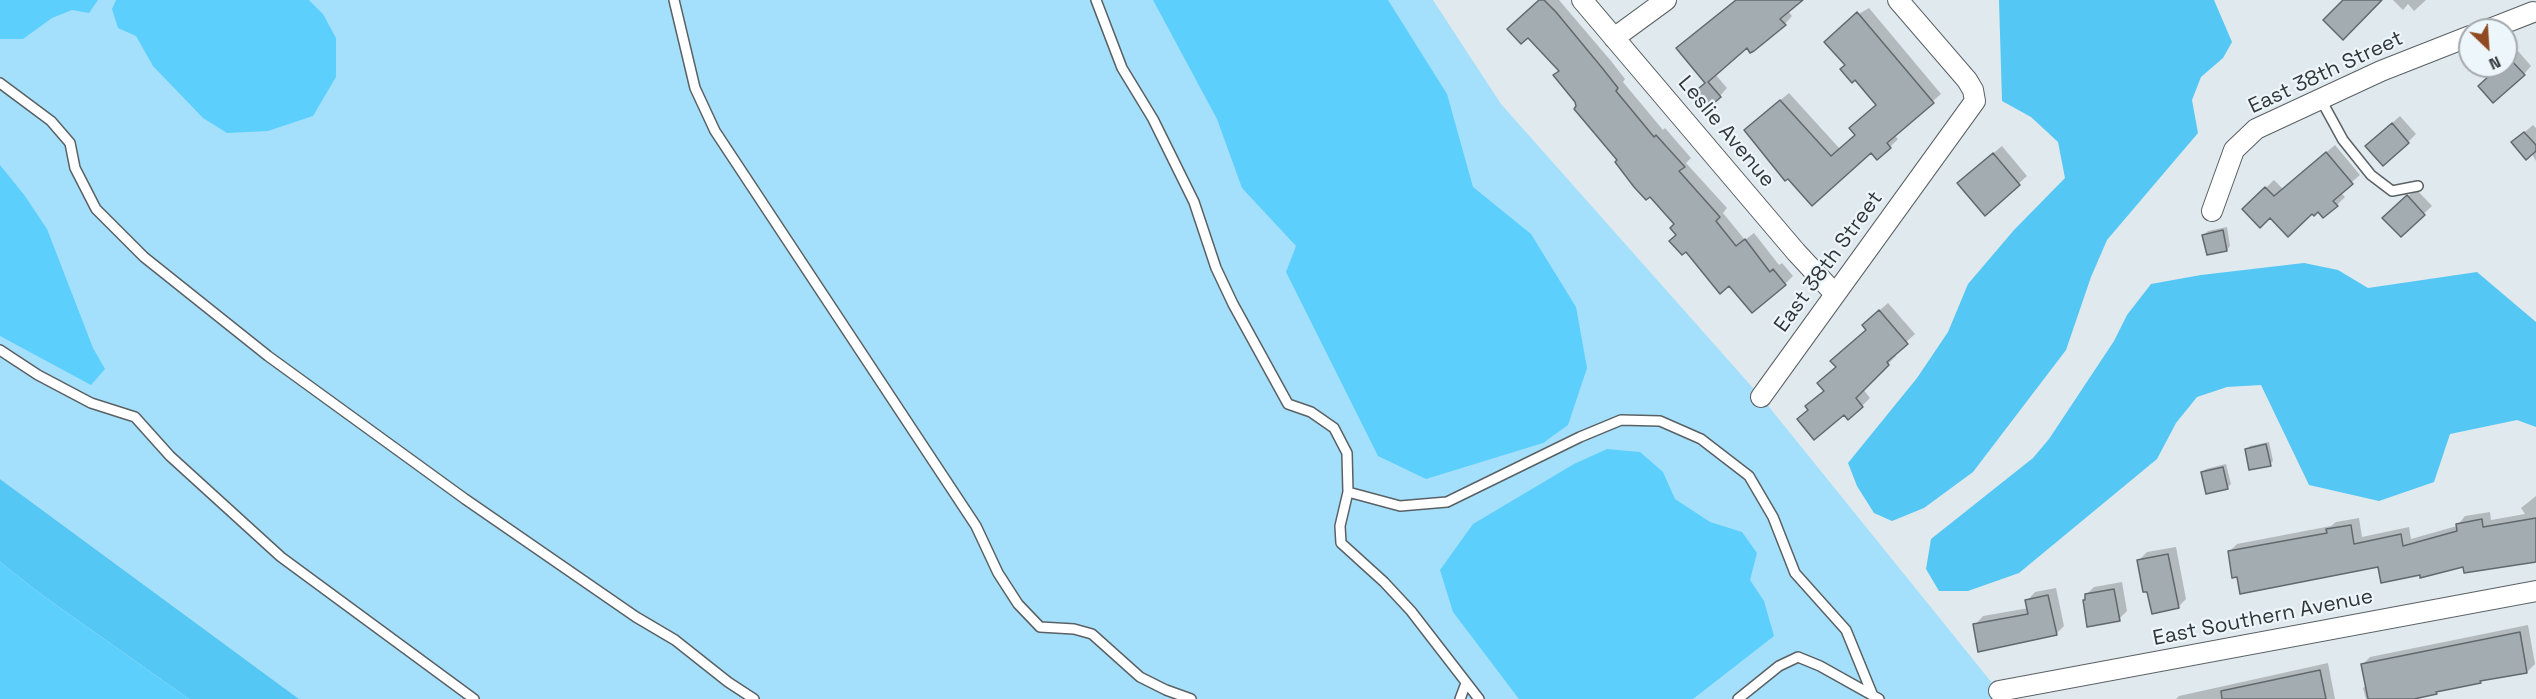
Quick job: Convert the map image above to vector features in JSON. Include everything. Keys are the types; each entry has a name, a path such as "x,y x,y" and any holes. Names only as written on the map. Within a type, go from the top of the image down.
{"street":[{"name":"Leslie Avenue","path":"1582,0 1796,252 1835,294"},
{"path":"1614,38 1666,0"},
{"name":"East 38th Street","path":"1761,397 1975,101 1973,90 1967,80 1898,0"},
{"path":"2512,18 2530,9"},
{"name":"East 38th Street","path":"2212,212 2234,150 2256,129 2381,71 2458,41"},
{"name":"East Southern Avenue","path":"1999,691 2536,591"}],"lane":[{"path":"674,0 695,88 715,132 976,526 998,573 1018,604 1040,627 1074,629 1092,634 1140,677 1191,699"},
{"path":"1096,0 1122,68 1153,119 1194,202 1216,268 1233,304 1288,404 1311,412 1335,428 1347,453 1348,492 1340,526 1341,543 1412,611 1479,699"},
{"path":"0,83 51,121 70,143 75,168 96,209 144,257 306,383 465,499 636,617 675,640 728,682 754,699"},
{"path":"2320,98 2343,140 2371,175 2392,191 2418,186"},
{"path":"0,351 38,375 91,403 135,417 170,456 281,557 474,699"},
{"path":"1348,492 1400,506 1447,502 1580,437 1621,420 1660,421 1701,439 1749,476 1773,517 1795,573 1846,630 1876,697"},
{"path":"1738,699 1779,666 1798,657 1820,666 1876,697"},
{"path":"1460,699 1466,683"}],"shaded area":[{"path":"0,0 1433,0 1501,104 1761,397 2005,699 299,699 0,479"},
{"path":"0,0 98,0 89,13 72,10 52,18 23,39 0,39"},
{"path":"116,0 309,0 323,14 336,38 336,77 313,116 268,131 227,133 203,118 153,66 136,36 118,28 112,9"},
{"path":"1153,0 1388,0 1447,94 1473,187 1531,234 1576,307 1587,368 1568,425 1543,443 1426,479 1378,456 1286,272 1296,246 1242,188 1217,119"},
{"path":"1999,0 2214,0 2232,42 2223,58 2201,77 2192,100 2198,133 2107,240 2091,277 2066,350 1973,472 1924,508 1892,521 1874,513 1857,486 1848,463 1917,378 1948,332 1968,284 2014,230 2065,178 2058,142 2031,117 2002,101"},
{"path":"0,165 25,196 47,229 93,348 105,369 91,385 0,336"},
{"path":"2304,263 2338,270 2368,288 2477,272 2536,322 2536,427 2517,420 2450,434 2434,482 2379,501 2309,485 2261,385 2227,387 2197,397 2176,423 2157,459 2019,573 1968,591 1939,591 1926,569 1931,539 2033,458 2049,439 2114,341 2127,315 2151,284 2201,275"},
{"path":"1607,449 1640,452 1663,472 1675,499 1710,522 1742,532 1757,553 1750,580 1764,601 1774,636 1693,699 1519,699 1453,612 1440,570 1473,524 1574,464"},
{"path":"0,479 299,699 189,699 42,595 0,562"},
{"path":"0,562 42,595 189,699 0,699"}],"building":[{"path":"1539,0 1544,0 1556,12 1618,88 1616,91 1654,137 1656,135 1685,167 1679,171 1720,217 1716,221 1736,246 1745,239 1770,272 1773,269 1786,285 1752,313 1729,286 1720,294 1686,252 1682,255 1669,241 1676,235 1670,228 1674,224 1650,197 1646,200 1634,187 1615,162 1617,160 1574,109 1575,102 1553,75 1559,71 1528,38 1521,44 1507,29"},
{"path":"1736,0 1803,0 1780,19 1786,25 1754,51 1750,53 1747,48 1708,82 1721,97 1706,110 1692,94 1705,83 1676,48"},
{"path":"2343,0 2382,0 2343,40 2323,20"},
{"path":"1857,12 1934,103 1887,143 1891,148 1877,160 1871,153 1812,206 1788,179 1785,181 1744,130 1780,100 1831,156 1855,135 1849,128 1876,105 1855,80 1852,83 1840,69 1845,65 1824,42"},
{"path":"2518,68 2525,75 2493,103 2478,86 2487,78 2518,78"},
{"path":"2392,123 2409,143 2383,166 2365,146"},
{"path":"2524,132 2536,145 2536,151 2526,160 2511,142"},
{"path":"2326,152 2353,184 2333,201 2338,206 2323,218 2318,212 2314,216 2312,214 2288,237 2270,218 2260,228 2242,209 2265,187 2274,196"},
{"path":"1993,153 2020,185 1985,216 1957,183"},
{"path":"2407,195 2425,215 2401,237 2382,218"},
{"path":"2223,230 2227,251 2207,255 2202,235"},
{"path":"1879,310 1908,344 1887,362 1889,365 1856,398 1863,407 1848,420 1844,415 1814,440 1797,419 1808,410 1805,406 1824,391 1817,383 1836,367 1830,361 1866,330 1862,325"},
{"path":"2266,444 2271,466 2249,470 2245,449"},
{"path":"2223,467 2228,489 2206,494 2201,472"},
{"path":"2536,518 2536,562 2464,573 2463,567 2420,578 2420,575 2381,583 2378,567 2240,594 2237,577 2232,578 2228,551 2327,533 2326,529 2351,525 2354,544 2401,534 2403,546 2457,531 2456,524 2482,519 2483,527"},
{"path":"2168,554 2179,608 2152,614 2147,592 2143,592 2137,560"},
{"path":"2114,589 2120,621 2087,627 2083,600 2085,600 2085,594"},
{"path":"2048,595 2057,635 1978,652 1973,624 2028,614 2025,600"},
{"path":"2520,632 2527,673 2480,681 2481,683 2414,699 2368,699 2361,664"},
{"path":"2320,670 2326,699 2222,699 2221,691"}]}
